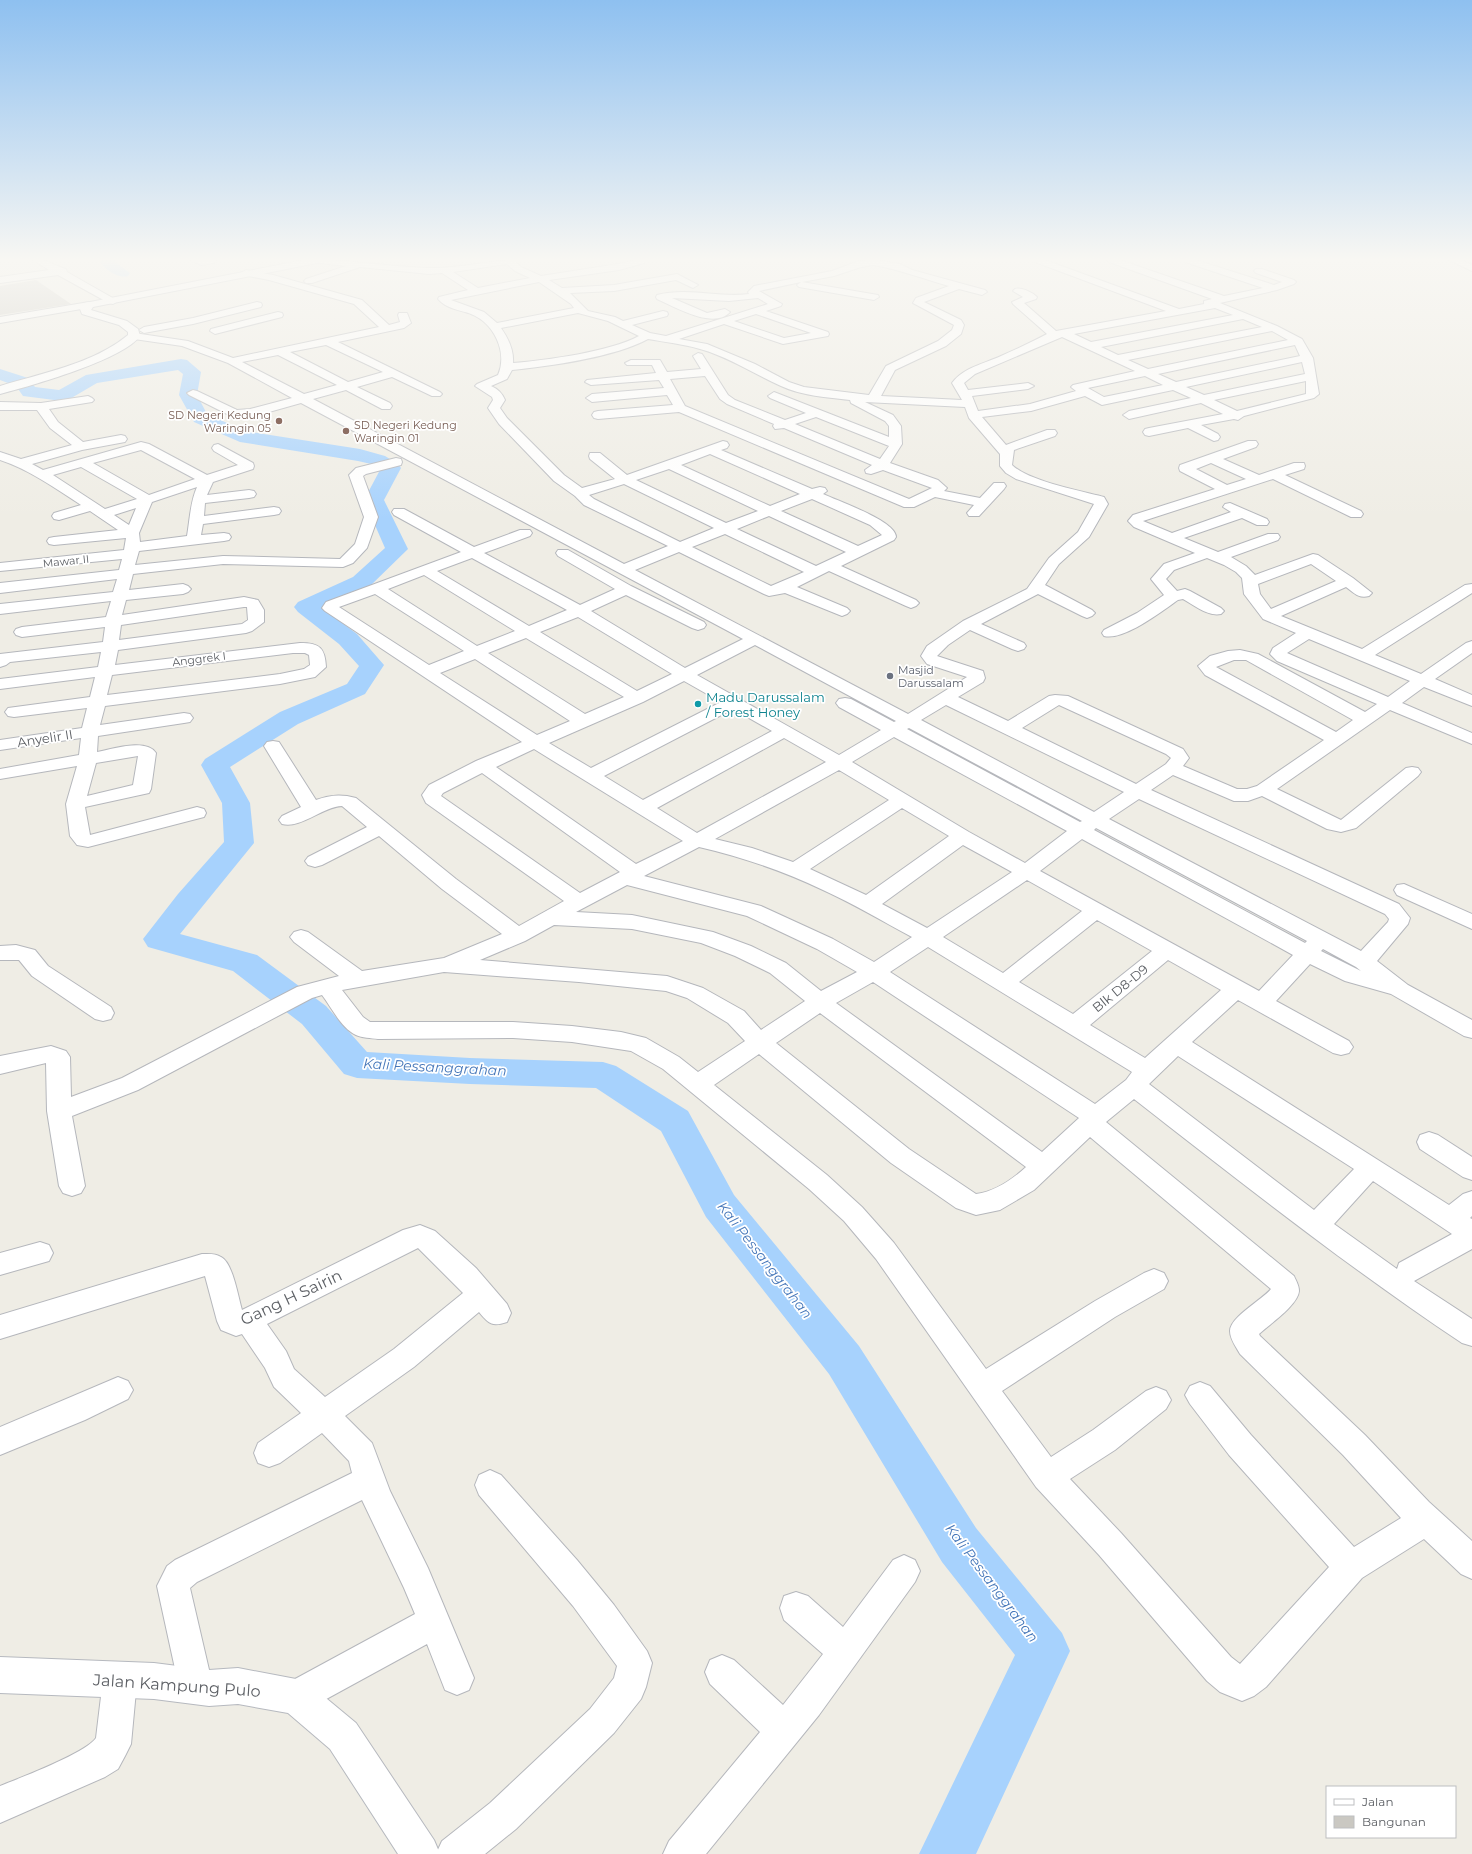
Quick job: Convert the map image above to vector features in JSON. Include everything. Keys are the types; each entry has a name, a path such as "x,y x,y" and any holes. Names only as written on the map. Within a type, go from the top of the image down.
{"main road":[{"path":"0,390 78,365 104,355 116,347"},
{"name":"Jalan Kampung Pulo","path":"0,1676 120,1680 209,1688 238,1686 296,1697 343,1736 420,1854"}],"street":[{"path":"176,347 218,364 392,464 553,547 626,589 748,643"},
{"path":"195,347 232,361 624,569 748,643 1314,946 1353,976 1400,990"},
{"path":"280,347 283,350 346,386 386,406"},
{"path":"232,361 300,347"},
{"path":"339,347 436,394"},
{"path":"505,347 507,367 503,377 481,386 494,392 498,396 499,400 494,408 503,421 559,478 596,506 762,589 774,591 784,587 889,537 888,516 812,494 711,450"},
{"path":"507,367 539,363 618,347"},
{"path":"704,347 751,366 778,381 800,389 844,396 873,399 1031,407 1086,392"},
{"path":"873,399 890,368 935,347"},
{"path":"1007,454 969,404 958,383 962,378 971,372 1031,347"},
{"path":"1090,347 1253,424"},
{"path":"1115,359 1179,347"},
{"path":"1191,347 1245,371"},
{"path":"1269,347 1077,386 1102,401 1307,358"},
{"path":"1149,432 1234,415 1310,396 1312,394 1311,376 1307,358 1301,347"},
{"path":"598,415 680,408 909,504 934,493 940,488 937,485 883,465 727,399 698,356"},
{"path":"631,363 656,362 680,408"},
{"path":"590,382 709,372"},
{"path":"193,393 236,414 251,413 393,373"},
{"path":"1129,415 1311,376"},
{"path":"969,404 1028,386"},
{"path":"592,398 670,391"},
{"path":"774,396 896,444"},
{"path":"624,569 883,465 896,444 895,426 889,418 844,396"},
{"path":"0,406 41,407 88,400"},
{"path":"41,407 54,425 81,446"},
{"path":"1031,407 1042,415"},
{"path":"580,493 625,480 816,413"},
{"path":"1190,424 1214,437"},
{"path":"59,1111 130,1084 305,992 358,979 444,965 481,953 518,936 579,902 697,841 839,762 977,678 977,675 932,660 931,653 942,642 969,624 1032,592 1054,561 1084,534 1101,504 1099,500 1034,482 1008,469 1006,465 1009,448 1055,427"},
{"path":"21,463 81,446 126,438"},
{"path":"1225,489 1185,468 1252,444"},
{"path":"42,474 141,446 146,447 207,481"},
{"path":"59,516 97,510 147,499 207,481 248,466 218,448"},
{"path":"0,456 21,463 42,474 97,510 130,556"},
{"path":"595,456 625,480 816,572"},
{"path":"1210,458 1258,479"},
{"path":"54,541 130,556 342,563 348,560 362,544 371,517 356,475 361,471 419,460"},
{"path":"83,463 147,499"},
{"path":"669,464 858,552"},
{"path":"1299,466 1204,495 1135,520 1139,524 1213,555 1241,569 1246,573 1251,581 1252,594 1268,616 1472,701"},
{"path":"1273,474 1356,514"},
{"path":"193,540 197,521 198,500 207,481"},
{"path":"972,515 999,486"},
{"path":"934,493 983,503"},
{"path":"198,500 249,494"},
{"path":"1204,495 1262,522"},
{"path":"147,499 113,621 111,646 90,731 88,759 75,804 80,836 85,842 98,840 197,813"},
{"path":"480,509 497,502"},
{"path":"197,521 274,511"},
{"path":"398,512 579,611 686,675 839,762 962,836 1342,1047"},
{"path":"1171,538 1242,513"},
{"path":"772,525 786,519"},
{"path":"744,537 758,531"},
{"path":"525,533 331,605 330,608 535,742 592,775 697,841 745,852 795,870 832,886 928,937 1073,1026 1140,1078 1316,1226 1383,1272 1416,1298 1472,1334"},
{"path":"1173,596 1158,579 1169,567 1272,536"},
{"path":"0,588 193,540 224,538"},
{"path":"553,547 569,540"},
{"name":"Mawar II","path":"0,567 130,556"},
{"path":"1251,581 1313,558 1364,593"},
{"path":"830,566 911,603"},
{"path":"426,570 637,698"},
{"path":"1268,616 1348,581"},
{"path":"1035,586 1087,614"},
{"path":"784,587 842,611"},
{"path":"376,588 583,721"},
{"path":"1364,655 1470,588"},
{"path":"0,609 183,589"},
{"path":"427,672 529,632 626,589"},
{"path":"1110,632 1127,626 1155,610 1173,596 1185,594 1216,611"},
{"path":"0,662 4,658 10,657 111,646 246,628 256,622 256,610 253,603 244,602 113,621 22,632"},
{"path":"969,624 1018,646"},
{"path":"1308,632 1279,651 1279,656 1472,739"},
{"path":"579,902 433,799 431,795 436,789 482,765 637,698 748,643"},
{"path":"1172,768 1234,795 1248,795 1264,790 1472,646"},
{"name":"Anggrek I","path":"0,684 293,648 305,647 312,649 317,653 318,668 309,673 280,679 98,703"},
{"path":"1337,740 1207,669 1206,666 1234,654 1252,656 1366,720"},
{"path":"946,698 1137,791 1392,910 1400,918 1398,924 1364,962"},
{"path":"698,1084 820,1002 874,972 1027,871 1137,791 1172,768 1180,758 1177,753 1062,700 1055,700 1008,729"},
{"path":"592,775 734,702"},
{"path":"14,712 98,703"},
{"name":"Anyelir II","path":"0,745 184,718"},
{"path":"643,808 785,731"},
{"path":"273,746 312,809"},
{"path":"0,774 142,750 147,753 149,787 75,804"},
{"path":"482,765 630,876 754,911 825,944 874,972 1093,1120 1284,1284 1285,1292 1280,1299 1244,1329 1245,1336 1250,1345 1354,1445 1426,1520 1472,1563"},
{"path":"1264,790 1334,825 1341,826 1349,824 1412,772"},
{"path":"289,820 335,800 344,800 449,884 518,936"},
{"path":"795,870 901,800"},
{"path":"315,861 380,828"},
{"path":"866,905 962,836"},
{"path":"1404,890 1472,922"},
{"path":"1003,984 1097,910"},
{"path":"551,918 632,922 706,937 743,951 778,968 820,1002 1043,1166"},
{"path":"302,937 358,979"},
{"path":"1314,946 1364,962 1400,990 1472,1030"},
{"path":"1262,1002 1314,946"},
{"name":"Blk D8-D9","path":"1073,1026 1168,950"},
{"path":"0,953 16,952 26,955 40,972 103,1013"},
{"path":"444,965 579,975 666,984 695,993 715,1003 736,1017 759,1042 900,1156 965,1201 976,1205 991,1203 1025,1183 1236,989"},
{"path":"327,986 355,1023 364,1029 378,1031 513,1030 572,1034 621,1040 638,1044 671,1063 818,1182 853,1214 885,1251 1047,1477 1110,1544 1219,1669 1232,1680 1242,1684 1254,1675 1351,1567 1426,1520"},
{"path":"1177,1044 1472,1233"},
{"path":"0,1064 55,1054 58,1057 59,1111 72,1186"},
{"path":"1429,1142 1472,1170"},
{"path":"1316,1226 1371,1167"},
{"path":"1450,1219 1472,1201"},
{"name":"Gang H Sairin","path":"0,1327 202,1265 212,1265 217,1270 231,1321 236,1324 248,1320 412,1238 420,1236 432,1244 466,1276 489,1304 433,1333 404,1358 323,1414"},
{"path":"1408,1271 1472,1236"},
{"path":"0,1264 40,1253"},
{"path":"983,1387 1105,1309 1154,1281"},
{"path":"248,1320 276,1360 284,1378 323,1414 361,1454 376,1497 417,1579 457,1678"},
{"path":"0,1441 75,1410 118,1390"},
{"path":"1200,1395 1240,1445 1351,1567"},
{"path":"1047,1477 1104,1440 1156,1400"},
{"path":"269,1453 323,1414"},
{"path":"196,1687 173,1586 178,1577 186,1571 370,1480"},
{"path":"455,1854 503,1816 602,1721 629,1687 635,1663 624,1645 570,1578 490,1485"},
{"path":"682,1854 807,1703 904,1571"},
{"path":"796,1608 845,1651"},
{"path":"296,1697 434,1622"},
{"path":"722,1672 784,1730"},
{"path":"0,1805 92,1764 105,1756 113,1744 120,1680"}],"waterway":[{"name":"Kali Pessanggrahan","path":"0,374 22,382 29,392 62,396 92,379 181,364 192,372 188,395 200,418 240,436 360,455 378,460 391,468 374,500 397,549 361,582 306,607 348,639 372,665 356,689 289,718 215,765 236,803 239,843 189,901 159,939 245,963 314,1015 357,1065 470,1071 603,1075 675,1121 720,1206 844,1360 959,1545 1044,1651 947,1854"}],"place":[{"name":"SD Negeri Kedung Waringin 05","path":"279,421"},
{"name":"SD Negeri Kedung Waringin 01","path":"346,431"},
{"name":"Masjid Darussalam","path":"890,676"},
{"name":"Madu Darussalam / Forest Honey","path":"698,704"}]}
